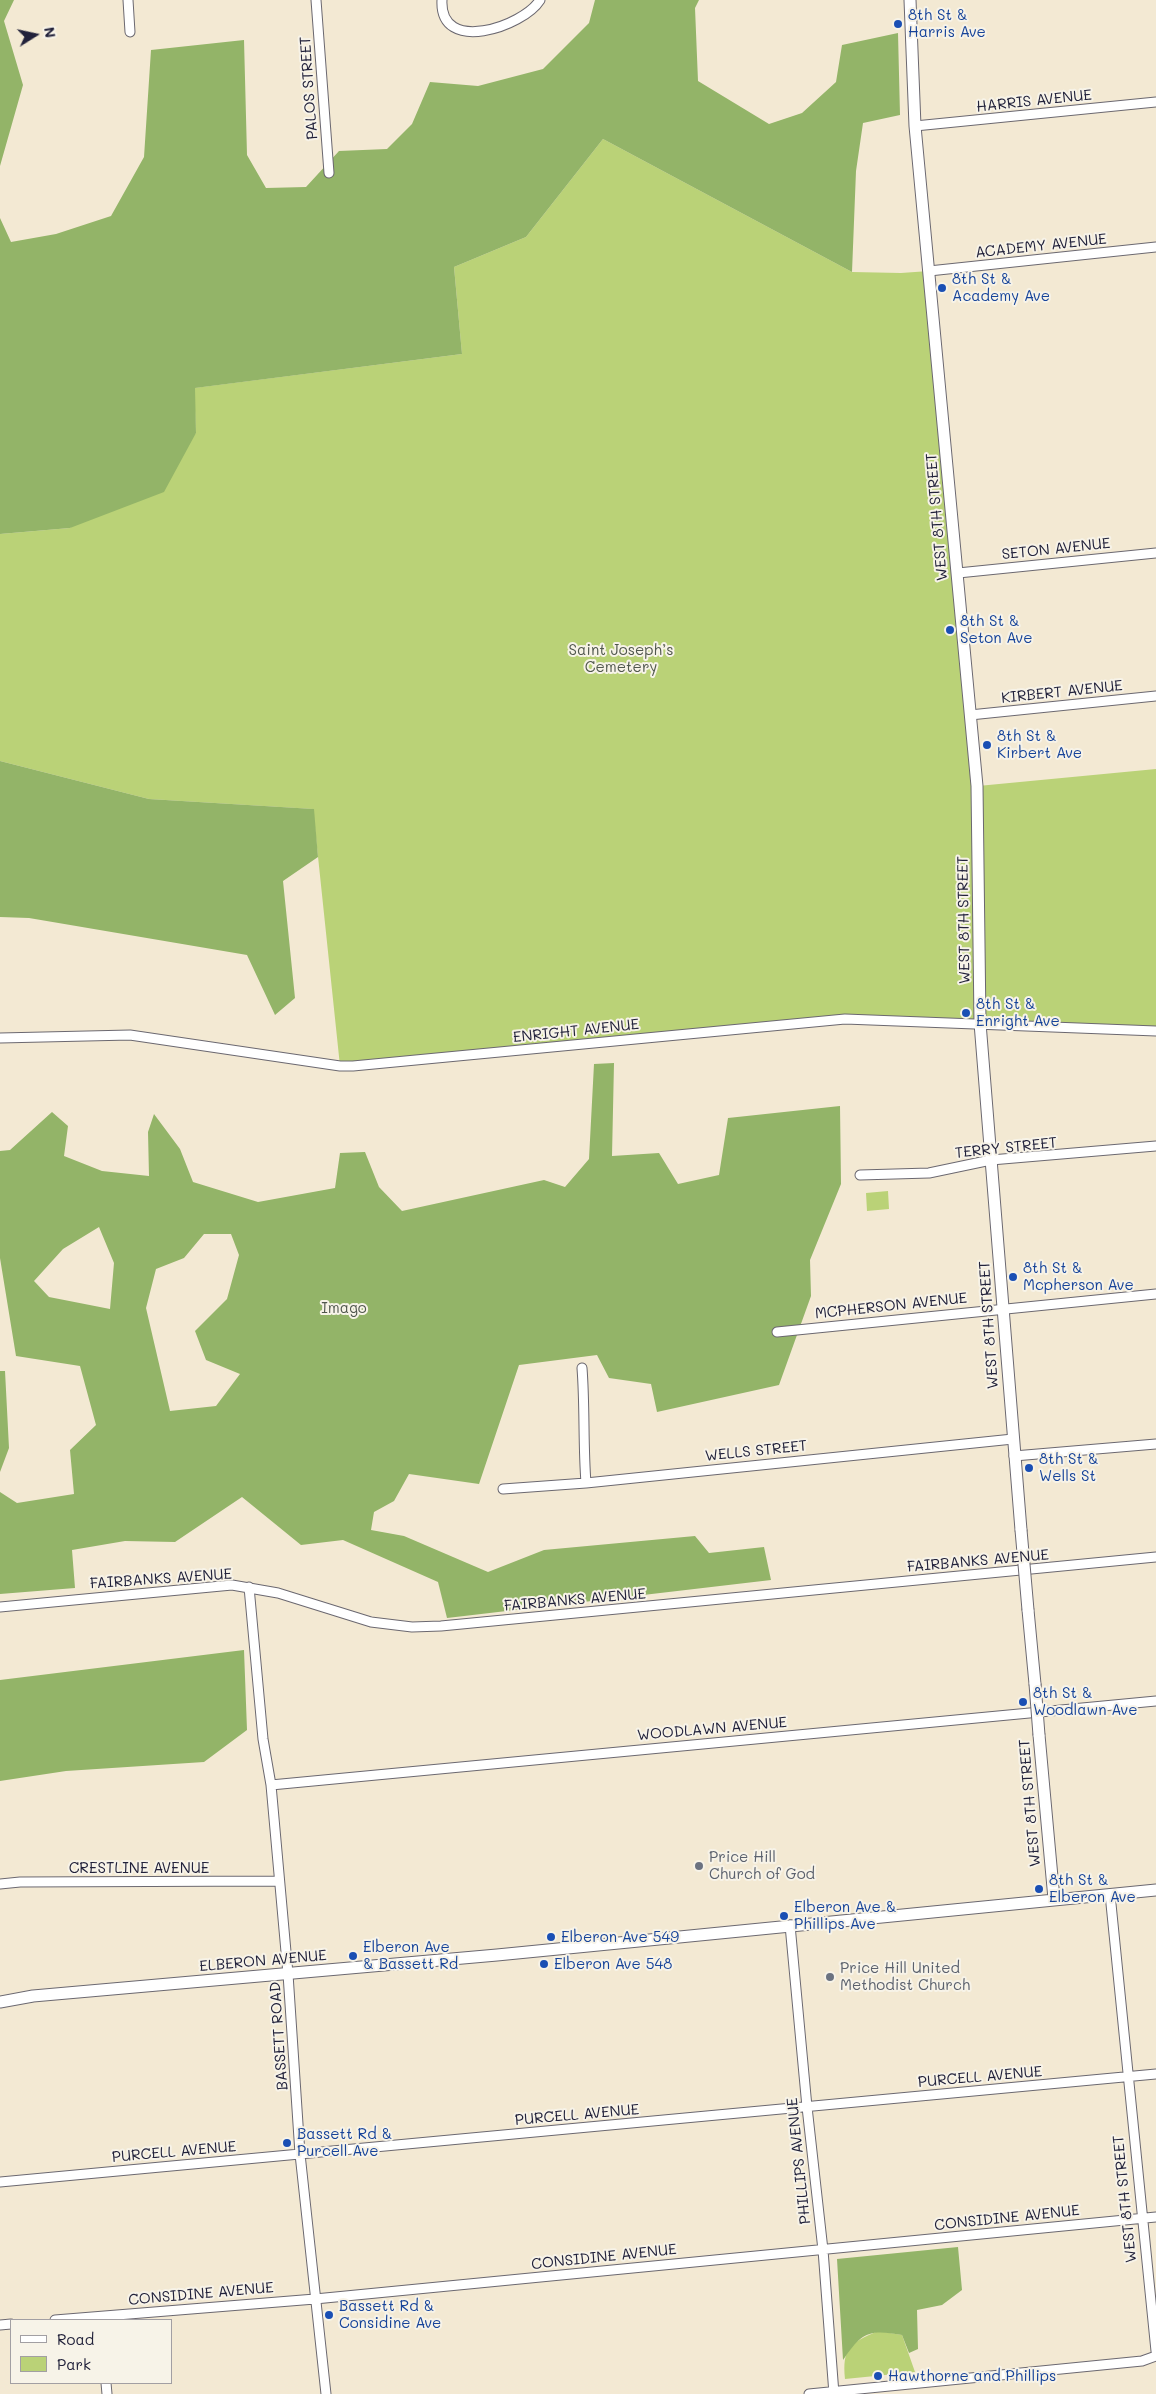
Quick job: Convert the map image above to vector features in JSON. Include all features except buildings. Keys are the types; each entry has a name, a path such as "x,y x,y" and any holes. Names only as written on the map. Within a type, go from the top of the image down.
{"street":[{"path":"128,0 130,32"},
{"name":"PALOS STREET","path":"316,0 329,173"},
{"path":"442,0 441,7 446,19 452,26 463,32 480,31 501,25 528,13 540,0"},
{"name":"WEST 8TH STREET","path":"910,0 915,126 977,786 980,1023 1014,1456 1054,1899"},
{"name":"HARRIS AVENUE","path":"915,126 1156,102"},
{"name":"ACADEMY AVENUE","path":"929,271 1156,247"},
{"name":"SETON AVENUE","path":"958,573 1156,553"},
{"name":"KIRBERT AVENUE","path":"970,715 1156,696"},
{"name":"ENRIGHT AVENUE","path":"0,1038 130,1034 340,1066 353,1066 845,1019 1156,1031"},
{"name":"TERRY STREET","path":"860,1175 929,1173 991,1160 1156,1146"},
{"name":"MCPHERSON AVENUE","path":"777,1332 1156,1294"},
{"path":"582,1368 584,1396 582,1444 586,1483"},
{"name":"WELLS STREET","path":"503,1489 586,1483 1013,1439"},
{"path":"1014,1456 1156,1444"},
{"name":"FAIRBANKS AVENUE","path":"0,1606 210,1586 249,1587 371,1622 412,1627 441,1626 1156,1558"},
{"name":"BASSETT ROAD","path":"249,1587 263,1739 271,1785 278,1881 288,1974 300,2154 326,2394"},
{"name":"WOODLAWN AVENUE","path":"271,1785 1156,1701"},
{"name":"CRESTLINE AVENUE","path":"0,1884 20,1882 278,1881"},
{"name":"ELBERON AVENUE","path":"0,2002 32,1996 288,1974 1156,1890"},
{"name":"WEST 8TH STREET","path":"1110,1894 1156,2351"},
{"name":"PHILLIPS AVENUE","path":"790,1925 823,2250 834,2393"},
{"name":"PURCELL AVENUE","path":"0,2182 1156,2074"},
{"name":"CONSIDINE AVENUE","path":"78,2319 315,2299 1156,2217"},
{"path":"809,2394 1142,2361 1156,2356"}],"green space":[{"path":"0,0 14,0 4,21 23,85 0,166"},
{"path":"595,0 699,0 695,8 698,81 769,124 802,113 836,82 842,45 898,33 900,115 863,123 856,171 852,272 603,139 526,237 454,267 462,354 195,388 196,433 164,492 70,528 0,534 0,218 11,242 56,234 111,216 144,157 151,50 244,40 247,155 266,188 306,187 339,151 387,149 412,124 430,82 478,86 543,69 589,23"},
{"name":"Saint Joseph’s Cemetery","path":"603,139 852,272 901,273 929,271 978,786 1156,769 1156,1031 867,1019 340,1066 313,809 149,799 0,761 0,534 70,528 196,433 194,388 462,354 454,267 526,237"},
{"path":"0,761 149,799 314,809 318,857 283,881 295,998 275,1015 247,955 29,918 0,917"},
{"name":"Imago","path":"614,1063 612,1156 659,1153 678,1184 719,1175 728,1118 840,1106 841,1184 810,1260 811,1296 779,1385 657,1412 651,1384 609,1378 597,1355 519,1365 479,1484 409,1474 394,1501 374,1512 371,1530 404,1536 488,1572 544,1550 695,1536 709,1553 764,1547 771,1580 447,1618 438,1582 343,1540 301,1545 242,1497 175,1542 125,1541 72,1550 75,1588 0,1594 0,1492 17,1503 74,1494 70,1450 96,1425 80,1366 16,1356 0,1258 0,1151 10,1150 52,1112 68,1126 64,1156 102,1171 149,1176 148,1132 154,1114 180,1149 193,1182 258,1202 335,1188 340,1153 365,1152 379,1187 402,1211 544,1180 565,1187 589,1159 594,1064","holes":["99,1227 114,1263 110,1309 49,1297 34,1281 63,1249","204,1234 231,1234 239,1255 227,1299 195,1331 206,1360 240,1374 216,1406 170,1411 146,1308 156,1269 184,1258"]},
{"path":"888,1191 889,1209 867,1211 866,1193"},
{"path":"0,1371 5,1371 9,1448 0,1472"},
{"path":"244,1650 247,1730 204,1762 66,1771 0,1781 0,1680"},
{"path":"958,2247 962,2290 942,2305 917,2310 918,2349 909,2353 902,2335 882,2332 874,2333 861,2338 843,2360 837,2259"},
{"path":"878,2331 902,2335 915,2372 845,2379 845,2360 850,2348 854,2343"}],"place":[{"name":"8th St & Harris Ave","path":"898,24"},
{"name":"8th St & Academy Ave","path":"942,288"},
{"name":"8th St & Seton Ave","path":"950,630"},
{"name":"8th St & Kirbert Ave","path":"987,745"},
{"name":"8th St & Enright Ave","path":"966,1013"},
{"name":"8th St & Mcpherson Ave","path":"1013,1277"},
{"name":"8th St & Wells St","path":"1029,1468"},
{"name":"8th St & Woodlawn Ave","path":"1023,1702"},
{"name":"Price Hill Church of God","path":"699,1866"},
{"name":"8th St & Elberon Ave","path":"1039,1889"},
{"name":"Elberon Ave & Phillips Ave","path":"784,1916"},
{"name":"Elberon Ave 549","path":"551,1937"},
{"name":"Elberon Ave & Bassett Rd","path":"353,1956"},
{"name":"Elberon Ave 548","path":"544,1964"},
{"name":"Price Hill United Methodist Church","path":"830,1977"},
{"name":"Bassett Rd & Purcell Ave","path":"287,2143"},
{"name":"Bassett Rd & Considine Ave","path":"329,2315"},
{"name":"Hawthorne and Phillips","path":"878,2376"}]}
